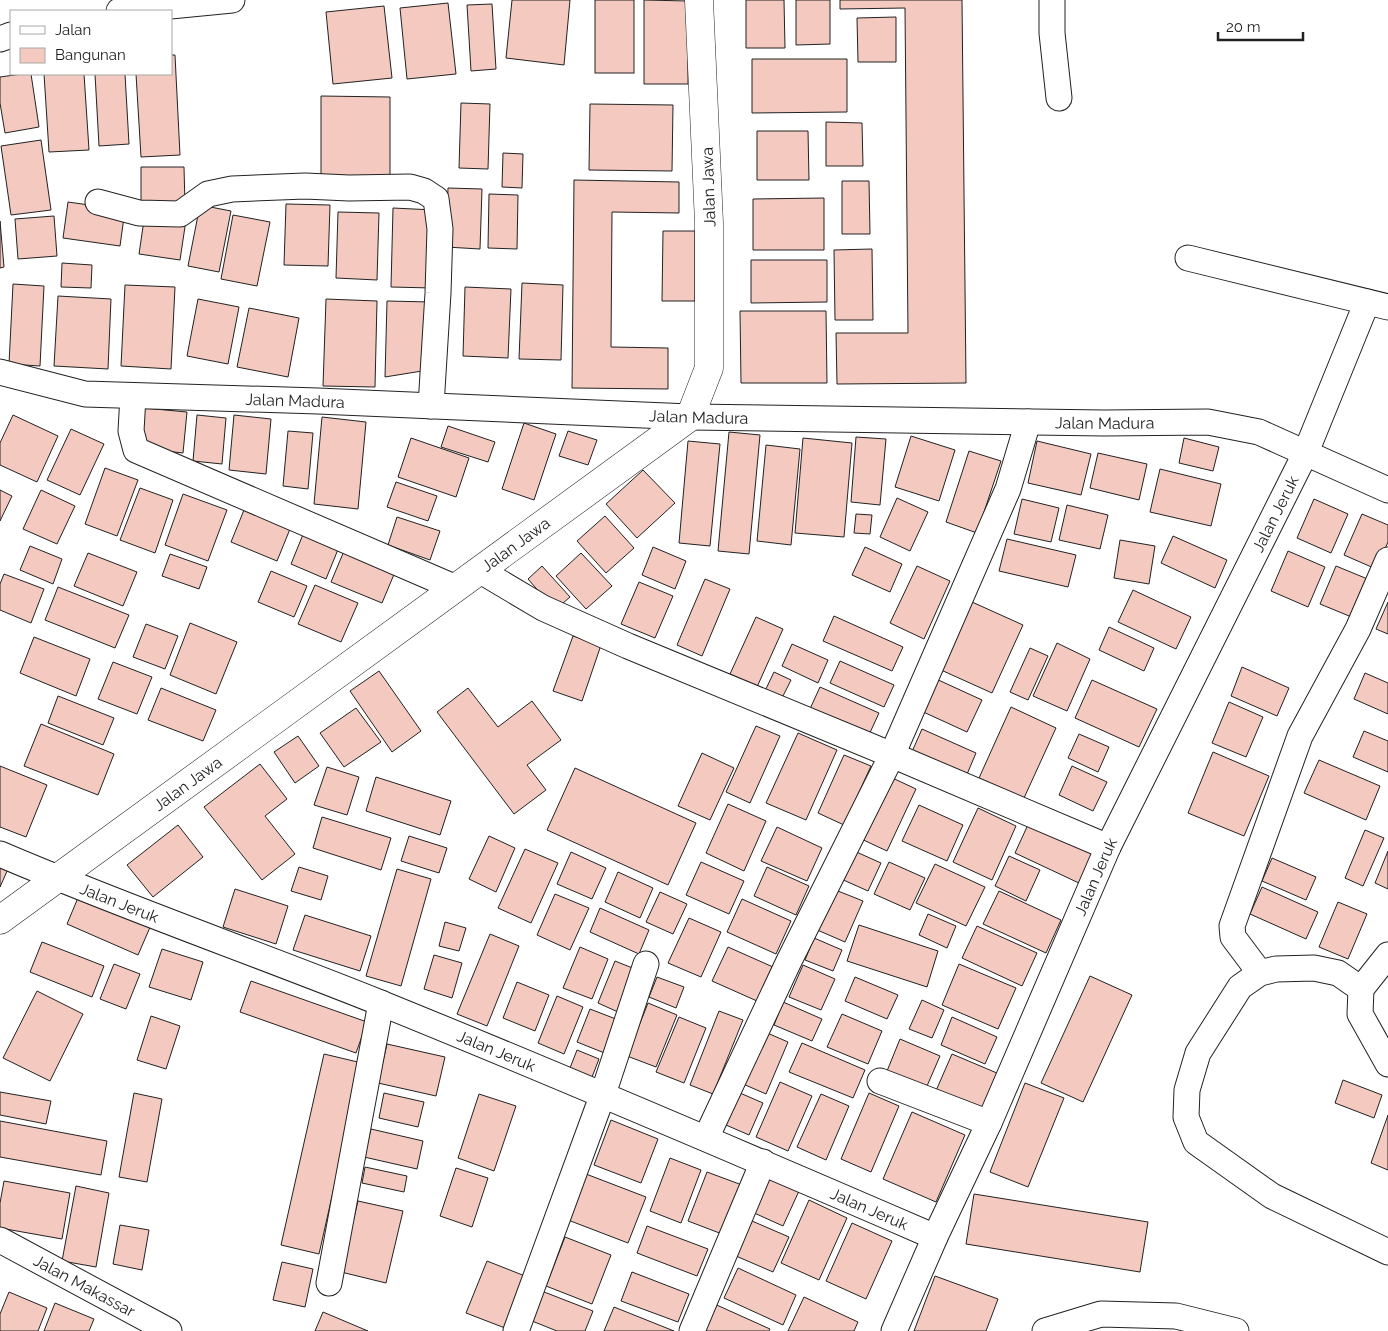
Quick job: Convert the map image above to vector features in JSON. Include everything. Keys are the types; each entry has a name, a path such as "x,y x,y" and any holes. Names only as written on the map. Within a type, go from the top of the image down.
{"street":[{"path":"129,10 232,0"},
{"name":"Jalan Jawa","path":"0,920 690,417 709,368 710,224 699,0"},
{"path":"1052,0 1052,33 1059,98"},
{"path":"98,202 139,213 180,214 208,194 232,189 305,186 349,188 410,187 424,191 436,199 440,229 431,406"},
{"path":"1188,258 1378,305"},
{"name":"Jalan Jeruk","path":"0,854 57,878 381,1003 603,1094 936,1237 989,1123 1108,847 1378,305"},
{"name":"Jalan Madura","path":"0,372 85,394 133,396 690,417 1104,423 1208,422 1259,432 1388,490"},
{"path":"133,396 131,431 136,450 456,588"},
{"path":"706,1138 789,962 892,755 1008,489 1028,422"},
{"path":"1260,973 1234,937 1232,926 1300,736 1358,628 1388,560"},
{"path":"479,570 543,608 628,646 1108,847"},
{"path":"1388,955 1362,989 1360,1014 1388,1064"},
{"path":"516,1331 526,1299 603,1094 646,964"},
{"path":"1362,989 1338,973 1314,968 1276,970 1260,973 1240,987 1198,1053 1187,1090 1186,1117 1196,1142 1272,1196 1388,1252"},
{"path":"329,1283 381,1003"},
{"path":"880,1081 989,1123"},
{"path":"692,1331 763,1162"},
{"path":"894,1331 936,1237"},
{"name":"Jalan Makassar","path":"0,1240 169,1331"},
{"path":"1045,1331 1101,1314 1176,1316 1236,1331"}],"building":[{"path":"512,0 570,0 564,65 506,58"},
{"path":"595,0 634,0 634,73 595,73"},
{"path":"644,0 688,1 688,84 644,84"},
{"path":"746,0 784,0 785,48 746,48"},
{"path":"796,0 830,0 830,44 796,45"},
{"path":"840,0 962,0 966,383 837,384 836,333 908,333 905,8 840,9"},
{"path":"448,3 456,74 407,79 400,8"},
{"path":"492,4 496,69 471,71 467,5"},
{"path":"384,6 392,78 333,84 326,12"},
{"path":"896,17 896,62 858,62 857,18"},
{"path":"172,55 175,55 180,155 141,157 136,75 172,75"},
{"path":"752,59 847,59 847,112 752,113"},
{"path":"31,75 39,127 5,133 0,103 0,77"},
{"path":"44,75 84,75 89,150 49,152"},
{"path":"95,75 125,75 129,144 99,146"},
{"path":"321,96 390,97 390,177 321,176"},
{"path":"461,103 490,104 488,169 459,168"},
{"path":"590,104 673,105 672,171 589,170"},
{"path":"826,122 862,123 863,166 826,166"},
{"path":"757,131 808,131 809,180 757,180"},
{"path":"41,140 51,210 11,215 1,146"},
{"path":"503,153 523,154 522,188 502,187"},
{"path":"141,167 184,167 185,206 141,206"},
{"path":"574,180 679,182 679,213 612,212 611,347 668,348 668,389 572,388"},
{"path":"842,181 869,181 870,234 842,234"},
{"path":"448,188 482,189 480,249 446,247"},
{"path":"489,194 518,195 517,249 488,248"},
{"path":"824,198 824,250 753,250 753,199"},
{"path":"68,202 125,210 120,246 63,238"},
{"path":"286,204 330,205 328,266 284,265"},
{"path":"200,205 231,211 219,272 188,266"},
{"path":"393,208 434,210 432,288 391,287"},
{"path":"338,212 379,213 377,280 336,278"},
{"path":"145,213 186,220 180,260 139,254"},
{"path":"233,215 270,222 257,286 221,279"},
{"path":"54,216 57,256 18,259 15,219"},
{"path":"0,221 4,267 0,268"},
{"path":"663,231 695,231 695,301 662,301"},
{"path":"872,249 873,320 835,320 834,250"},
{"path":"751,260 827,260 827,302 751,303"},
{"path":"62,263 92,265 91,288 61,287"},
{"path":"522,283 563,285 561,360 519,359"},
{"path":"13,284 44,286 40,366 9,364"},
{"path":"125,285 175,287 171,369 121,366"},
{"path":"465,287 511,289 508,358 463,356"},
{"path":"58,296 111,299 108,369 54,366"},
{"path":"198,299 239,307 228,364 187,356"},
{"path":"326,299 377,301 375,387 323,386"},
{"path":"387,301 431,302 422,371 385,377"},
{"path":"249,308 299,318 288,377 237,367"},
{"path":"740,311 826,311 827,383 741,383"},
{"path":"144,408 187,412 183,453 140,448"},
{"path":"13,415 58,436 37,482 0,465 0,443"},
{"path":"197,415 226,418 222,464 193,461"},
{"path":"234,415 271,419 266,474 229,470"},
{"path":"322,417 366,422 358,509 314,504"},
{"path":"524,423 556,434 534,500 502,489"},
{"path":"448,426 495,442 488,462 441,447"},
{"path":"71,429 104,444 80,495 47,480"},
{"path":"288,431 313,433 308,489 283,486"},
{"path":"568,431 597,440 588,465 559,456"},
{"path":"729,432 760,435 749,554 718,551"},
{"path":"911,436 955,450 939,501 895,487"},
{"path":"856,437 886,439 880,505 851,502"},
{"path":"411,438 469,458 456,497 398,477"},
{"path":"803,438 852,443 844,537 795,533"},
{"path":"1184,438 1219,447 1213,471 1179,463"},
{"path":"688,441 720,444 710,546 679,543"},
{"path":"1037,441 1091,454 1081,495 1028,483"},
{"path":"766,445 800,449 791,545 757,541"},
{"path":"969,451 1001,461 977,533 946,522"},
{"path":"1098,453 1147,464 1139,500 1090,488"},
{"path":"105,468 138,480 117,536 85,524"},
{"path":"1160,469 1221,484 1211,526 1150,512"},
{"path":"643,470 675,503 637,538 606,504"},
{"path":"396,482 437,496 428,521 387,507"},
{"path":"140,488 173,500 155,553 120,540"},
{"path":"0,490 12,496 0,521"},
{"path":"41,490 75,506 57,544 23,529"},
{"path":"183,494 227,510 208,561 165,545"},
{"path":"897,498 928,512 910,551 880,537"},
{"path":"1022,499 1059,508 1051,542 1014,534"},
{"path":"1314,499 1348,514 1331,553 1297,538"},
{"path":"1067,505 1108,515 1100,549 1059,540"},
{"path":"244,510 290,529 277,561 231,542"},
{"path":"856,514 872,515 870,534 854,533"},
{"path":"1362,514 1388,525 1388,542 1376,569 1344,555"},
{"path":"605,516 634,548 606,573 577,541"},
{"path":"397,517 440,531 430,560 388,545"},
{"path":"304,532 339,547 326,579 291,564"},
{"path":"1173,536 1227,560 1215,588 1161,563"},
{"path":"1007,539 1076,555 1068,587 999,571"},
{"path":"1120,540 1155,546 1149,584 1114,578"},
{"path":"30,546 62,559 53,584 20,570"},
{"path":"653,547 686,561 675,589 642,575"},
{"path":"865,547 902,564 890,592 852,575"},
{"path":"344,551 395,572 382,603 331,582"},
{"path":"1288,551 1325,567 1308,607 1271,591"},
{"path":"88,553 137,572 123,606 74,586"},
{"path":"581,553 612,586 586,609 556,576"},
{"path":"170,554 207,567 199,589 162,576"},
{"path":"542,566 570,597 555,610 528,579"},
{"path":"917,566 950,581 924,639 890,623"},
{"path":"1336,566 1370,580 1354,618 1320,604"},
{"path":"271,571 307,586 294,617 258,602"},
{"path":"4,574 44,589 31,623 0,610 0,584"},
{"path":"705,579 730,589 702,656 677,645"},
{"path":"639,582 673,596 655,638 621,624"},
{"path":"315,585 358,603 341,642 298,624"},
{"path":"58,587 129,615 115,648 45,620"},
{"path":"1133,590 1191,617 1176,649 1118,622"},
{"path":"972,602 1023,625 992,693 941,670"},
{"path":"1388,602 1388,634 1376,629"},
{"path":"834,616 903,647 892,671 823,641"},
{"path":"756,617 783,629 757,687 730,674"},
{"path":"190,623 237,642 216,694 170,675"},
{"path":"146,624 178,636 165,669 133,657"},
{"path":"1109,627 1154,648 1144,671 1099,650"},
{"path":"573,636 601,645 582,701 553,691"},
{"path":"34,637 90,659 76,696 20,673"},
{"path":"1057,643 1090,659 1067,711 1033,696"},
{"path":"792,644 828,660 818,683 782,666"},
{"path":"1030,648 1048,656 1028,700 1010,692"},
{"path":"840,661 894,685 884,707 830,683"},
{"path":"113,662 152,677 137,714 98,699"},
{"path":"1242,667 1289,688 1277,716 1231,696"},
{"path":"379,671 421,731 392,752 350,691"},
{"path":"774,672 791,680 781,700 764,693"},
{"path":"1365,673 1388,683 1388,714 1354,699"},
{"path":"934,678 982,700 967,732 919,710"},
{"path":"1092,680 1157,709 1139,747 1075,718"},
{"path":"820,687 879,713 868,737 809,711"},
{"path":"161,688 216,710 203,741 148,720"},
{"path":"468,688 498,727 532,701 561,740 527,765 546,790 514,814 437,712"},
{"path":"58,696 114,718 103,745 48,723"},
{"path":"1229,702 1263,717 1246,757 1212,743"},
{"path":"1011,707 1056,728 1024,798 979,778"},
{"path":"356,708 381,742 344,767 320,733"},
{"path":"41,724 114,754 98,795 24,766"},
{"path":"756,726 780,736 750,803 726,792"},
{"path":"922,729 976,753 965,779 911,754"},
{"path":"1364,731 1388,741 1388,772 1353,757"},
{"path":"798,733 837,750 806,820 766,803"},
{"path":"1079,734 1109,747 1098,772 1068,758"},
{"path":"298,736 319,766 295,783 274,752"},
{"path":"1213,752 1269,776 1244,836 1188,813"},
{"path":"702,753 734,768 710,820 678,806"},
{"path":"844,755 871,766 844,825 818,813"},
{"path":"1319,760 1380,786 1366,820 1304,793"},
{"path":"260,764 287,799 265,816 295,854 262,880 204,807"},
{"path":"0,766 47,785 26,837 0,827"},
{"path":"1072,766 1107,782 1093,811 1059,795"},
{"path":"327,767 359,777 347,815 314,805"},
{"path":"575,768 696,823 668,885 547,830"},
{"path":"886,775 916,789 887,851 857,837"},
{"path":"376,777 451,801 440,835 366,811"},
{"path":"728,804 766,821 744,871 706,853"},
{"path":"919,805 963,825 947,861 902,841"},
{"path":"978,808 1016,826 992,880 953,862"},
{"path":"322,817 391,838 381,870 313,848"},
{"path":"1031,818 1097,848 1081,884 1015,853"},
{"path":"178,825 203,857 153,897 127,865"},
{"path":"777,827 822,848 807,881 761,861"},
{"path":"1365,830 1384,838 1363,886 1345,878"},
{"path":"409,836 447,848 439,873 401,861"},
{"path":"489,836 515,848 496,892 469,879"},
{"path":"525,849 558,863 531,923 498,908"},
{"path":"852,850 881,863 868,891 839,878"},
{"path":"1388,851 1388,889 1375,883"},
{"path":"571,852 606,868 592,899 557,884"},
{"path":"1009,856 1040,870 1026,901 995,886"},
{"path":"1272,858 1316,877 1306,900 1262,881"},
{"path":"701,862 744,881 729,914 686,895"},
{"path":"889,862 925,878 910,910 874,894"},
{"path":"935,864 985,887 966,926 916,903"},
{"path":"0,865 8,869 0,887"},
{"path":"299,867 328,876 321,900 291,891"},
{"path":"767,867 809,886 796,915 754,896"},
{"path":"397,869 431,879 401,986 366,976"},
{"path":"618,872 653,888 640,918 605,902"},
{"path":"1262,887 1318,912 1306,939 1250,914"},
{"path":"235,889 288,906 276,944 223,927"},
{"path":"833,889 863,901 845,942 815,929"},
{"path":"999,891 1061,920 1046,953 983,924"},
{"path":"660,892 687,904 673,934 646,922"},
{"path":"80,893 151,925 138,955 67,924"},
{"path":"555,894 589,908 570,950 537,935"},
{"path":"742,899 791,921 776,954 727,932"},
{"path":"1338,902 1367,914 1348,959 1319,947"},
{"path":"600,908 649,930 639,954 590,932"},
{"path":"928,914 956,926 947,948 919,935"},
{"path":"305,915 371,936 360,971 293,950"},
{"path":"689,918 721,932 701,977 668,963"},
{"path":"445,922 466,928 459,951 439,946"},
{"path":"859,925 938,951 927,987 847,961"},
{"path":"977,926 1037,953 1022,986 962,958"},
{"path":"490,934 519,946 487,1026 457,1014"},
{"path":"814,938 842,950 833,971 805,960"},
{"path":"42,942 104,966 92,997 30,972"},
{"path":"580,947 608,959 592,999 563,988"},
{"path":"728,947 773,967 757,1001 712,981"},
{"path":"162,949 203,962 191,1000 149,987"},
{"path":"434,955 462,963 452,998 424,989"},
{"path":"615,961 635,969 618,1012 598,1003"},
{"path":"114,964 140,974 126,1009 100,999"},
{"path":"959,964 1016,988 998,1029 942,1005"},
{"path":"803,965 835,979 821,1010 789,997"},
{"path":"1090,976 1132,995 1083,1102 1041,1083"},
{"path":"657,977 684,987 676,1008 649,997"},
{"path":"855,977 898,995 887,1019 845,1001"},
{"path":"251,981 367,1022 356,1053 240,1012"},
{"path":"517,982 549,995 535,1031 503,1018"},
{"path":"37,991 83,1014 50,1081 3,1058"},
{"path":"557,996 583,1007 564,1054 538,1043"},
{"path":"922,1000 944,1010 932,1038 909,1029"},
{"path":"783,1002 822,1019 812,1041 774,1025"},
{"path":"648,1003 677,1015 656,1067 627,1056"},
{"path":"590,1009 621,1021 607,1054 577,1042"},
{"path":"719,1011 743,1020 713,1094 690,1085"},
{"path":"842,1014 882,1031 868,1064 827,1047"},
{"path":"151,1016 180,1026 166,1069 137,1060"},
{"path":"679,1017 706,1028 684,1083 656,1072"},
{"path":"952,1017 997,1037 985,1064 941,1045"},
{"path":"765,1032 788,1042 766,1094 743,1084"},
{"path":"900,1039 940,1056 924,1093 885,1076"},
{"path":"802,1043 865,1070 853,1098 789,1072"},
{"path":"387,1044 445,1057 436,1096 378,1083"},
{"path":"577,1050 599,1059 592,1077 570,1068"},
{"path":"324,1054 362,1063 319,1254 281,1245"},
{"path":"952,1054 1004,1076 987,1115 935,1093"},
{"path":"1343,1080 1382,1095 1374,1118 1335,1103"},
{"path":"780,1082 812,1096 788,1151 756,1137"},
{"path":"1025,1083 1064,1098 1028,1187 990,1172"},
{"path":"0,1092 51,1101 46,1124 0,1115"},
{"path":"134,1093 162,1099 147,1182 119,1177"},
{"path":"384,1093 424,1102 418,1127 379,1118"},
{"path":"740,1093 763,1103 749,1135 726,1125"},
{"path":"869,1093 899,1106 871,1172 841,1159"},
{"path":"479,1094 516,1106 494,1171 458,1158"},
{"path":"821,1094 849,1106 826,1160 797,1147"},
{"path":"912,1112 965,1135 936,1202 883,1179"},
{"path":"1388,1115 1388,1170 1371,1163"},
{"path":"611,1120 658,1139 641,1183 594,1165"},
{"path":"0,1121 107,1141 101,1175 0,1157"},
{"path":"371,1129 423,1141 417,1169 364,1157"},
{"path":"670,1158 701,1170 681,1223 650,1211"},
{"path":"365,1167 407,1176 404,1192 362,1183"},
{"path":"456,1168 488,1178 472,1227 440,1216"},
{"path":"707,1172 742,1185 722,1234 688,1221"},
{"path":"586,1174 646,1197 628,1243 568,1220"},
{"path":"768,1178 799,1191 783,1226 752,1212"},
{"path":"4,1181 70,1193 62,1239 0,1228 0,1203"},
{"path":"76,1186 109,1193 96,1267 62,1261"},
{"path":"974,1194 1148,1222 1140,1272 966,1244"},
{"path":"809,1200 847,1218 819,1280 781,1263"},
{"path":"358,1201 403,1211 386,1283 341,1272"},
{"path":"752,1221 789,1237 773,1272 736,1256"},
{"path":"852,1223 892,1241 866,1299 826,1281"},
{"path":"120,1225 149,1230 142,1270 113,1264"},
{"path":"647,1226 708,1249 697,1276 637,1253"},
{"path":"565,1237 611,1255 592,1304 546,1286"},
{"path":"487,1261 525,1276 505,1328 466,1313"},
{"path":"282,1262 313,1269 305,1307 273,1300"},
{"path":"738,1268 796,1295 783,1325 724,1298"},
{"path":"632,1272 689,1294 678,1322 621,1301"},
{"path":"935,1276 998,1299 986,1331 914,1331"},
{"path":"539,1290 593,1311 585,1331 557,1331 527,1319"},
{"path":"9,1292 47,1308 38,1331 0,1331 0,1314"},
{"path":"804,1297 858,1322 854,1331 788,1331"},
{"path":"710,1302 770,1329 769,1331 697,1331"},
{"path":"55,1303 94,1319 89,1331 44,1331"},
{"path":"614,1307 674,1331 604,1331"},
{"path":"323,1312 368,1331 315,1331"}]}
